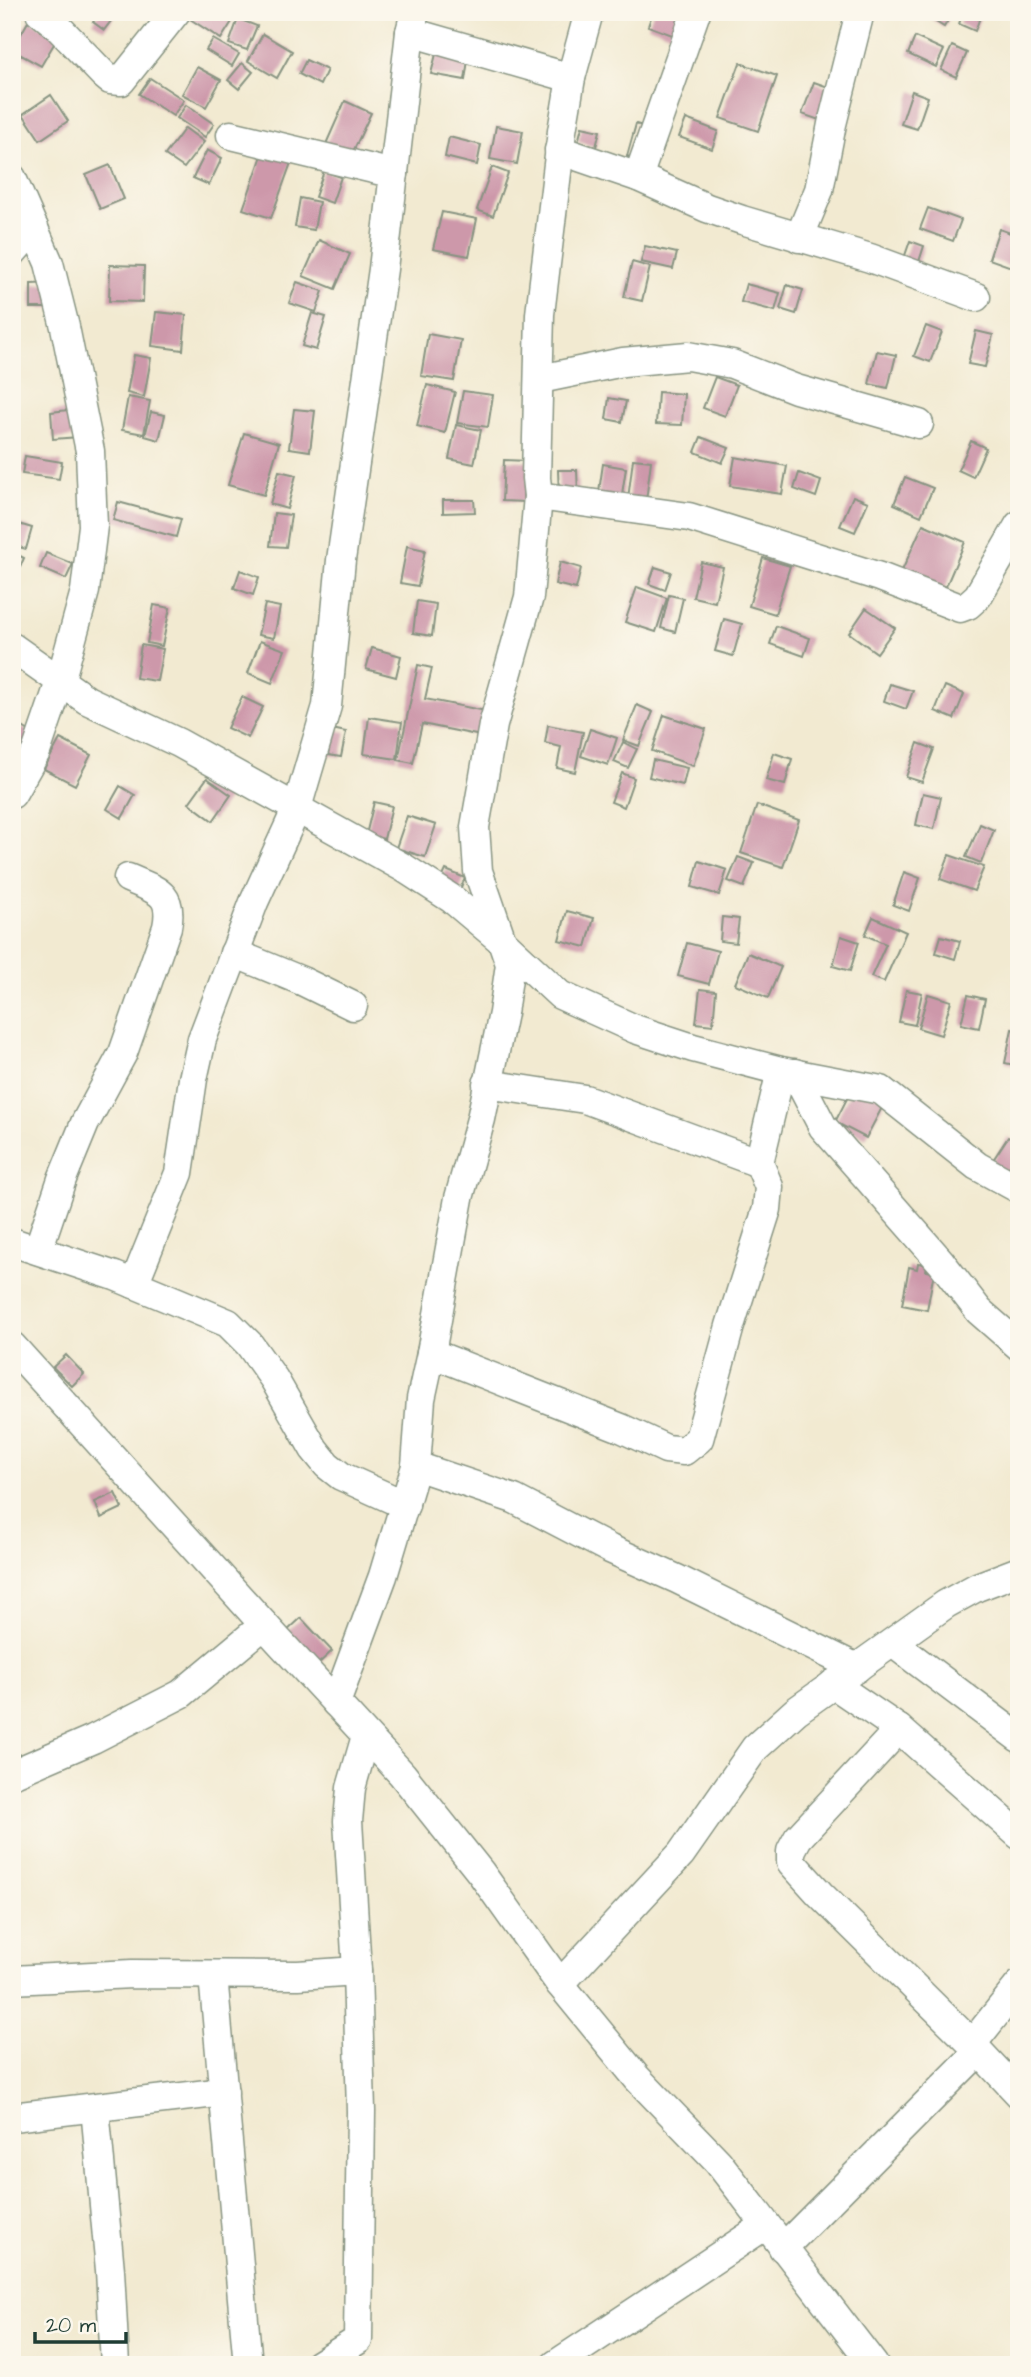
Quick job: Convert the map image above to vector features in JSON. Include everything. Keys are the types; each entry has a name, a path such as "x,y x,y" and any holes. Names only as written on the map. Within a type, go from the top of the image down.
{"street":[{"path":"40,12 104,75 110,80 121,81 176,12"},
{"path":"336,1703 383,1576 416,1466 421,1399 459,1198 481,1119 503,1013 510,964 478,872 475,827 493,725 528,597 538,496 536,478 540,314 559,150 571,78 589,12"},
{"path":"638,177 696,12"},
{"path":"799,238 820,190 832,124 860,12"},
{"path":"134,1284 179,1173 193,1079 202,1039 254,902 297,808 327,706 341,560 383,269 413,22 571,78"},
{"path":"230,135 394,174"},
{"path":"559,150 638,177 707,208 870,258 976,297"},
{"path":"12,178 49,263 65,327 90,452 93,526 87,578 60,682 36,752 12,793"},
{"path":"12,253 34,228"},
{"path":"540,379 623,362 688,356 732,364 796,389 919,424"},
{"path":"538,496 689,517 880,577 960,608 968,606 978,596 1019,525"},
{"path":"12,648 87,699 179,743 404,868 442,893 502,941 560,995 646,1033 693,1048 788,1072 881,1090 977,1166 1019,1189"},
{"path":"128,878 162,894 168,904 167,927 123,1053 85,1123 62,1179 25,1246 115,1276 228,1322 249,1344 314,1450 327,1465 341,1476 405,1505"},
{"path":"234,953 353,1006"},
{"path":"431,1353 621,1427 666,1449 684,1451 699,1439 730,1326 767,1209 769,1187 759,1163 788,1072"},
{"path":"788,1072 822,1127 941,1262 979,1311 1019,1346"},
{"path":"487,1084 585,1099 759,1163"},
{"path":"12,1346 402,1774 481,1873 560,1984 637,2078 718,2162 783,2248 860,2360"},
{"path":"416,1466 514,1499 610,1549 858,1668"},
{"path":"560,1984 681,1854 755,1748 833,1684 946,1604 1014,1577"},
{"path":"12,1774 93,1739 181,1693 264,1625"},
{"path":"893,1643 1019,1738"},
{"path":"833,1684 898,1729 1019,1835"},
{"path":"898,1729 798,1838 791,1851 791,1862 1019,2094"},
{"path":"318,2365 358,2352 361,2111 357,1972 348,1821 351,1788 366,1736"},
{"path":"12,1980 132,1974 298,1975 357,1972"},
{"path":"214,1975 248,2365"},
{"path":"783,2248 975,2048 1019,1985"},
{"path":"12,2117 224,2092"},
{"path":"95,2108 110,2270 115,2365"},
{"path":"555,2365 766,2225"}],"building":[{"path":"101,12 118,12 104,30 93,22"},
{"path":"194,12 229,12 235,17 221,39 190,19"},
{"path":"653,12 693,12 683,39 648,26"},
{"path":"927,12 953,12 944,27 925,15"},
{"path":"963,12 982,12 975,31 959,24"},
{"path":"238,19 257,26 247,50 229,44"},
{"path":"29,20 58,37 41,66 12,50"},
{"path":"263,34 292,51 277,78 248,61"},
{"path":"915,37 944,50 936,67 908,54"},
{"path":"213,39 239,54 232,66 206,50"},
{"path":"952,46 967,53 956,77 941,70"},
{"path":"436,54 468,60 465,80 431,74"},
{"path":"306,60 327,70 320,85 299,74"},
{"path":"242,63 253,72 239,89 228,80"},
{"path":"740,63 777,76 758,131 720,118"},
{"path":"197,67 221,80 206,107 182,94"},
{"path":"150,78 184,100 173,116 139,94"},
{"path":"814,82 837,90 825,122 802,114"},
{"path":"912,91 928,97 917,129 901,124"},
{"path":"51,95 68,121 40,140 23,114"},
{"path":"345,101 371,113 351,156 326,144"},
{"path":"186,105 214,124 205,137 177,118"},
{"path":"686,119 718,131 712,149 679,137"},
{"path":"636,124 653,129 644,161 627,156"},
{"path":"496,126 523,131 517,164 490,159"},
{"path":"582,127 600,131 596,147 578,142"},
{"path":"185,128 204,142 184,168 165,155"},
{"path":"449,137 481,145 477,165 445,157"},
{"path":"207,150 222,158 209,185 193,178"},
{"path":"264,150 292,160 271,218 243,209"},
{"path":"110,165 124,199 100,209 86,175"},
{"path":"492,167 508,173 493,216 477,210"},
{"path":"324,171 341,177 332,203 315,197"},
{"path":"300,198 319,202 314,230 295,227"},
{"path":"928,208 961,220 953,241 920,229"},
{"path":"442,212 477,219 469,256 433,249"},
{"path":"999,229 1019,236 1017,269 989,259"},
{"path":"319,240 350,254 335,289 303,276"},
{"path":"910,241 924,246 916,271 901,267"},
{"path":"645,246 677,253 673,269 641,262"},
{"path":"632,262 650,267 642,301 624,297"},
{"path":"110,265 144,266 143,302 109,301"},
{"path":"297,282 323,291 316,312 289,303"},
{"path":"52,283 52,308 31,308 31,284"},
{"path":"746,284 780,293 775,311 741,302"},
{"path":"787,285 803,290 796,314 780,309"},
{"path":"156,312 186,315 183,350 152,346"},
{"path":"312,313 326,317 316,350 302,346"},
{"path":"926,326 942,332 930,362 914,356"},
{"path":"976,331 993,335 985,367 968,364"},
{"path":"428,334 461,340 454,381 421,376"},
{"path":"877,351 896,355 888,388 869,384"},
{"path":"134,355 151,358 144,397 127,393"},
{"path":"715,377 737,385 725,416 703,408"},
{"path":"427,385 455,392 445,433 417,426"},
{"path":"463,391 493,395 488,427 457,423"},
{"path":"658,392 684,394 682,425 656,424"},
{"path":"128,397 150,401 144,434 122,430"},
{"path":"609,398 626,401 622,422 606,419"},
{"path":"77,409 79,437 53,439 51,412"},
{"path":"294,409 315,411 310,451 289,448"},
{"path":"151,412 165,415 159,440 145,436"},
{"path":"456,425 481,430 474,464 449,459"},
{"path":"244,433 279,443 264,495 228,485"},
{"path":"701,437 729,448 722,463 695,452"},
{"path":"971,441 986,448 973,477 958,470"},
{"path":"25,456 62,462 59,479 22,474"},
{"path":"735,457 787,466 782,494 730,486"},
{"path":"633,459 651,461 646,501 628,499"},
{"path":"504,460 528,461 527,502 502,501"},
{"path":"603,464 626,468 621,501 598,498"},
{"path":"558,470 577,470 578,495 559,495"},
{"path":"279,471 296,475 287,509 270,504"},
{"path":"799,473 821,481 816,497 794,489"},
{"path":"905,477 933,488 921,516 894,504"},
{"path":"853,496 868,502 855,532 840,526"},
{"path":"443,500 474,500 475,512 443,513"},
{"path":"118,502 181,519 176,537 113,520"},
{"path":"274,513 291,515 286,547 270,546"},
{"path":"12,522 32,528 26,549 12,545"},
{"path":"923,524 965,542 944,591 901,573"},
{"path":"407,546 425,550 418,586 400,583"},
{"path":"12,552 24,558 15,579 12,578"},
{"path":"46,553 73,564 66,579 40,568"},
{"path":"763,558 790,566 775,614 749,606"},
{"path":"560,562 581,568 576,589 555,584"},
{"path":"701,562 723,567 715,602 693,597"},
{"path":"655,567 671,572 665,590 649,584"},
{"path":"240,570 259,577 253,595 234,588"},
{"path":"637,587 667,598 656,632 625,622"},
{"path":"669,595 683,598 675,632 661,628"},
{"path":"417,601 436,604 432,636 413,633"},
{"path":"265,604 280,607 274,638 258,635"},
{"path":"154,605 170,608 162,646 147,643"},
{"path":"866,608 895,628 877,653 849,633"},
{"path":"724,619 742,624 733,656 715,651"},
{"path":"776,626 810,638 804,656 770,644"},
{"path":"260,641 285,650 272,683 248,673"},
{"path":"141,645 163,649 157,681 136,678"},
{"path":"372,648 401,656 396,677 366,669"},
{"path":"418,665 432,668 425,699 491,712 486,737 422,724 413,763 398,760"},
{"path":"890,684 913,691 906,709 884,701"},
{"path":"945,686 964,694 954,719 935,711"},
{"path":"242,697 263,707 248,738 227,728"},
{"path":"637,705 653,712 639,746 623,740"},
{"path":"664,715 706,729 693,766 652,751"},
{"path":"369,717 402,722 397,759 364,754"},
{"path":"548,725 583,732 575,772 557,768 561,747 545,743"},
{"path":"21,726 48,743 33,768 12,755 12,740"},
{"path":"332,729 346,732 341,757 328,755"},
{"path":"590,729 617,738 608,765 581,756"},
{"path":"60,739 91,755 75,785 44,769"},
{"path":"623,742 637,749 628,768 614,762"},
{"path":"918,743 934,749 922,782 906,777"},
{"path":"774,753 792,759 785,785 766,780"},
{"path":"653,760 687,768 683,785 649,777"},
{"path":"622,773 634,778 624,807 611,802"},
{"path":"207,778 231,795 213,821 189,803"},
{"path":"120,786 135,795 122,818 107,809"},
{"path":"923,793 941,797 934,829 916,825"},
{"path":"374,802 392,806 384,839 366,835"},
{"path":"757,805 799,820 783,867 741,853"},
{"path":"407,816 436,825 425,857 396,848"},
{"path":"980,824 994,830 981,863 966,857"},
{"path":"949,855 984,867 974,891 940,879"},
{"path":"738,857 754,863 744,887 728,881"},
{"path":"699,861 727,870 719,895 692,887"},
{"path":"446,870 465,878 458,894 439,885"},
{"path":"904,872 920,878 909,911 893,905"},
{"path":"567,911 594,918 586,947 559,940"},
{"path":"722,917 739,919 736,943 720,941"},
{"path":"873,917 906,932 884,982 871,977 886,944 865,935"},
{"path":"841,936 859,942 850,971 833,966"},
{"path":"941,936 960,941 955,959 936,953"},
{"path":"687,943 718,951 709,984 678,976"},
{"path":"748,953 781,967 768,998 735,984"},
{"path":"700,989 716,991 713,1025 696,1023"},
{"path":"906,990 922,993 915,1025 899,1022"},
{"path":"928,994 951,1001 941,1035 918,1028"},
{"path":"968,995 985,999 979,1028 961,1024"},
{"path":"1012,1029 1019,1031 1019,1066 1005,1063"},
{"path":"855,1083 886,1100 866,1138 835,1122"},
{"path":"1008,1137 1019,1144 1019,1152 1006,1172 991,1163"},
{"path":"918,1263 927,1265 926,1271 934,1272 927,1310 902,1305 909,1267 917,1269"},
{"path":"66,1355 84,1374 72,1386 53,1367"},
{"path":"115,1493 122,1508 101,1518 95,1502"},
{"path":"301,1618 332,1651 317,1665 286,1632"}]}
